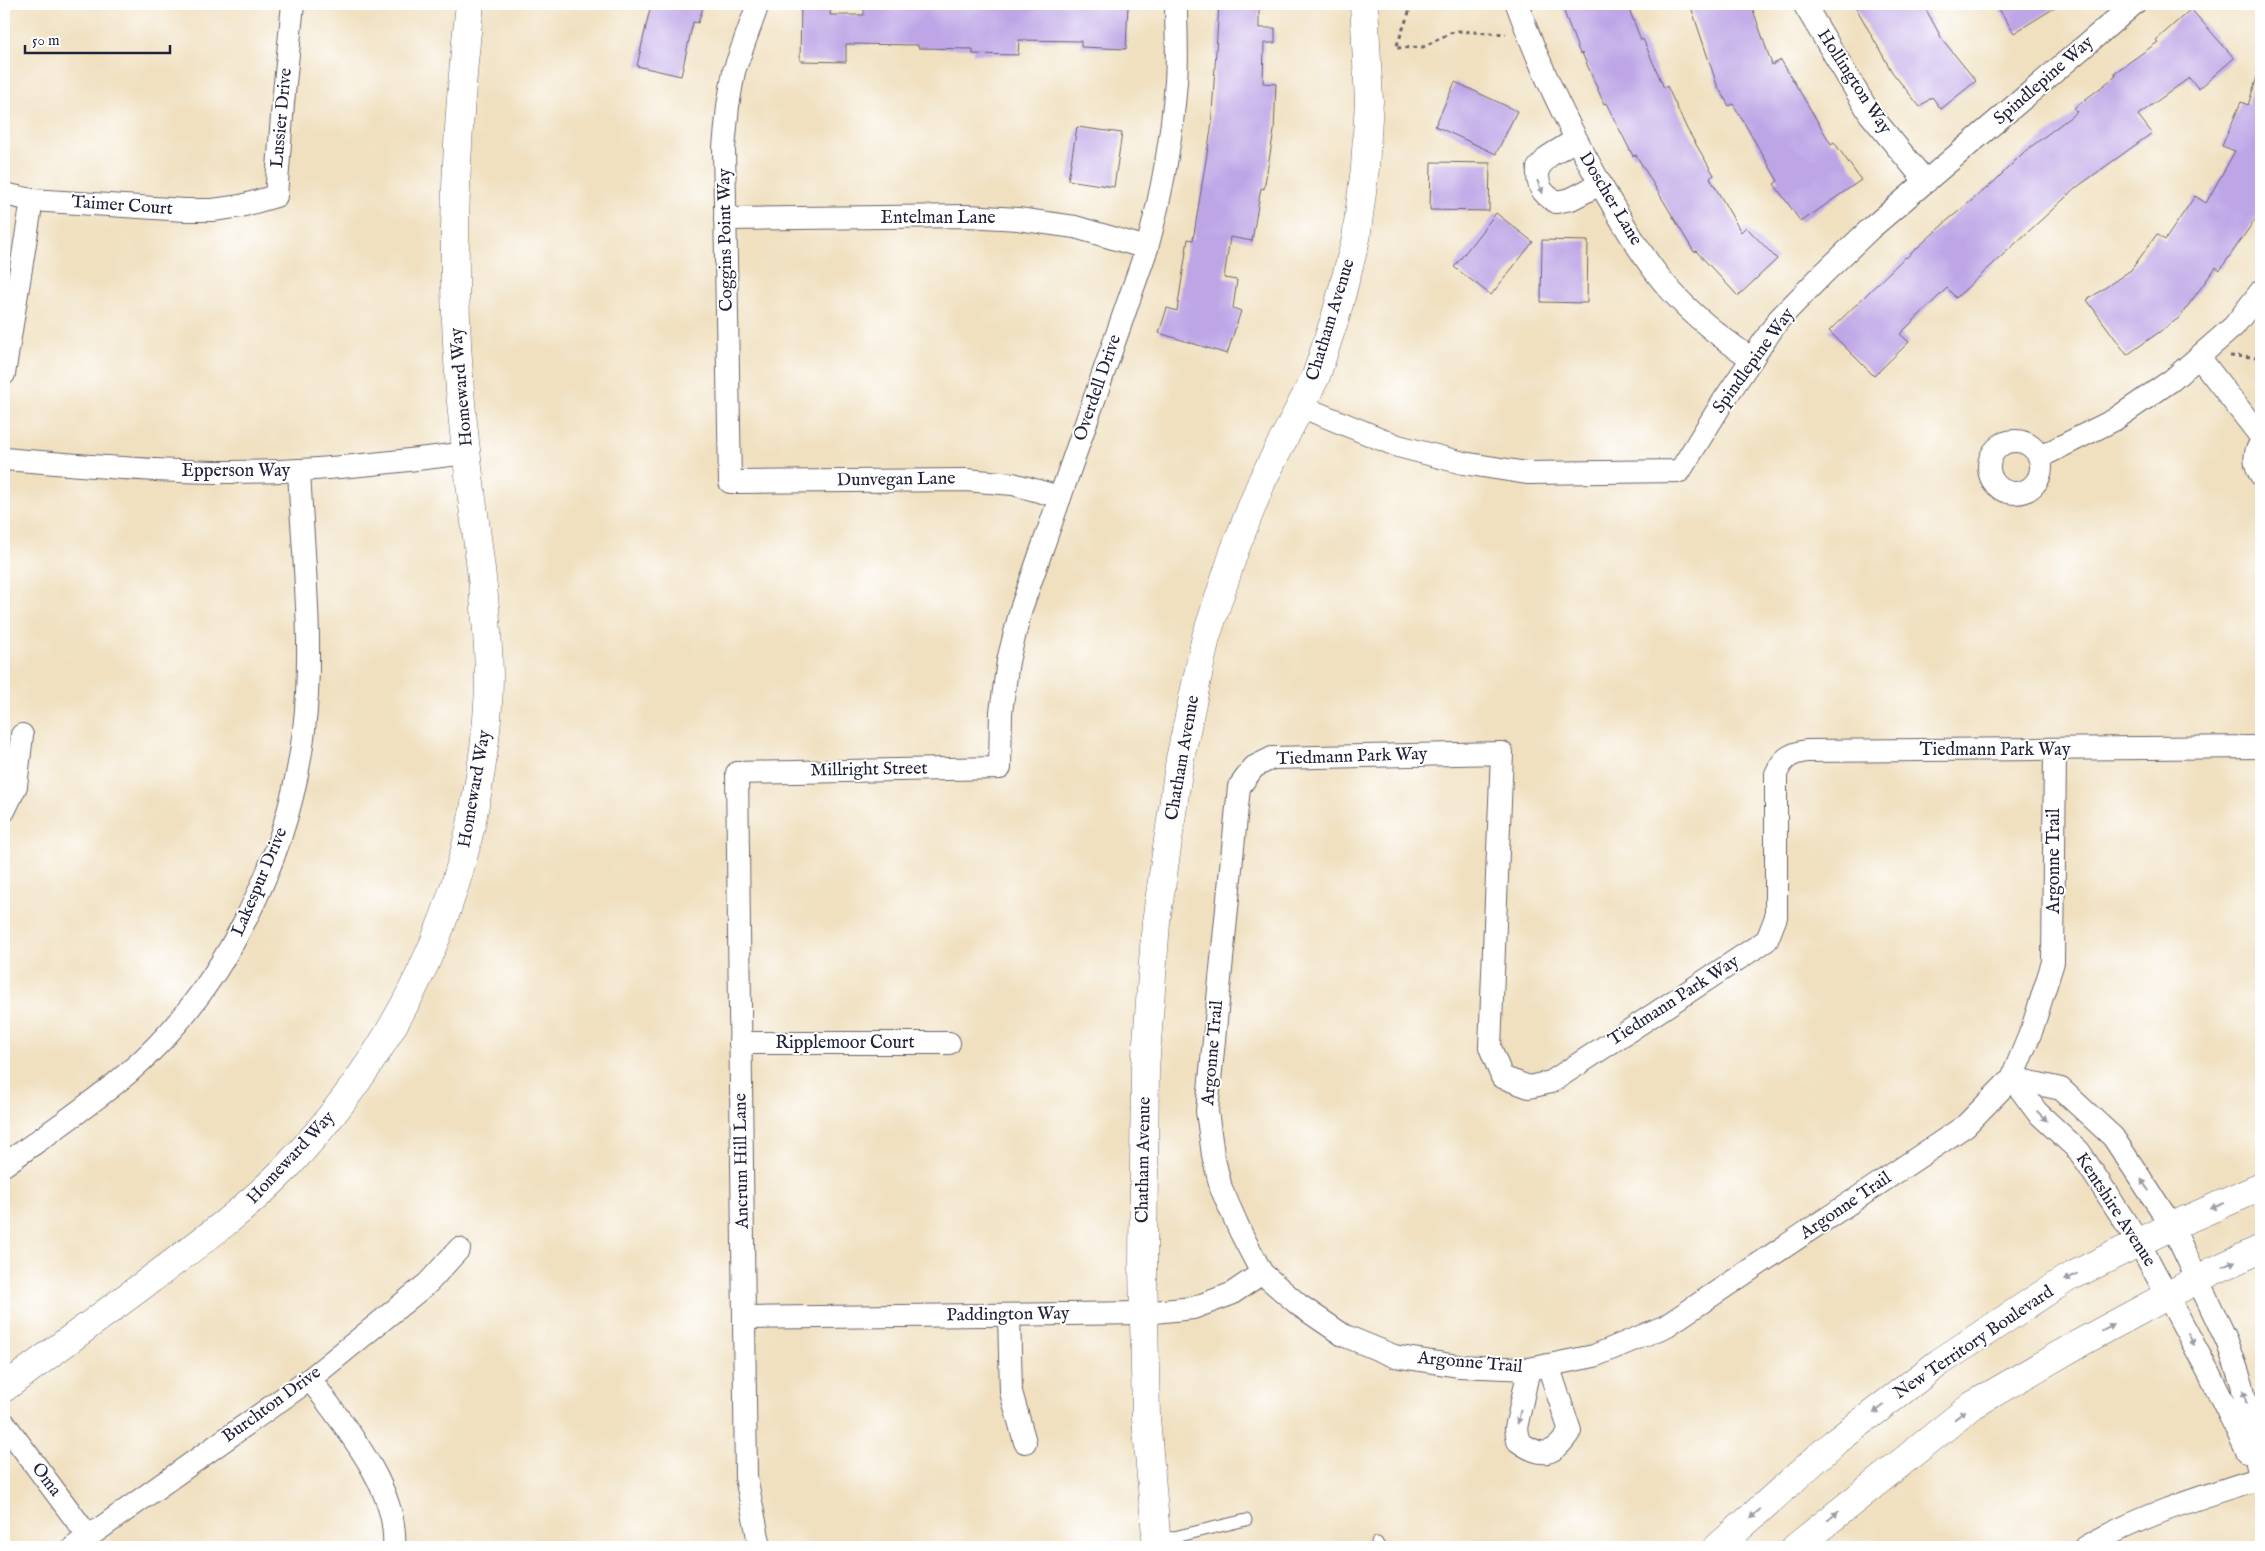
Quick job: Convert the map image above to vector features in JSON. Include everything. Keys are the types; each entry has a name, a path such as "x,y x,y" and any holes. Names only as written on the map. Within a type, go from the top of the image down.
{"street":[{"name":"Lussier Drive","path":"241,206 276,196 293,4"},
{"name":"Homeward Way","path":"4,1388 217,1230 278,1175 333,1114 363,1074 391,1031 416,985 438,936 455,889 472,821 483,758 489,677 485,597 459,378 454,277 454,206 458,121 470,4"},
{"name":"Coggins Point Way","path":"730,482 724,148 734,71 758,4"},
{"name":"Overdell Drive","path":"1000,768 1001,712 1008,661 1021,609 1147,248 1160,199 1169,149 1176,79 1176,4"},
{"name":"Chatham Avenue","path":"1158,1545 1146,1418 1144,1313 1146,1069 1156,922 1180,759 1206,637 1232,558 1262,481 1316,376 1336,315 1356,239 1365,168 1369,101 1364,4"},
{"name":"Doscher Lane","path":"1517,4 1532,47 1575,140 1630,235 1654,271 1683,303 1717,335 1752,359"},
{"name":"Hollington Way","path":"1804,4 1870,114 1926,182"},
{"name":"Spindlepine Way","path":"1300,406 1398,446 1463,463 1527,473 1680,471 1724,400 1779,320 1823,274 1870,229 2127,6"},
{"path":"1575,140 1550,156 1538,168 1537,183 1544,195 1556,202 1571,199 1600,184"},
{"name":"Taimer Court","path":"4,194 32,200 185,210 213,210 241,206"},
{"path":"4,374 32,200"},
{"name":"Entelman Lane","path":"725,219 968,216 1018,219 1075,227 1147,248"},
{"path":"2040,457 2114,420 2172,380 2234,326 2261,291"},
{"path":"2199,357 2261,437"},
{"path":"2261,443 2255,456 2256,465 2261,475"},
{"name":"Epperson Way","path":"4,459 179,471 299,470 379,464 467,453"},
{"name":"Lakespur Drive","path":"4,1165 91,1102 128,1072 159,1042 226,955 246,921 272,862 295,785 304,730 308,682 307,611 299,470"},
{"name":"Dunvegan Lane","path":"730,482 966,480 1013,484 1060,497"},
{"path":"4,812 16,786 22,735"},
{"name":"Tiedmann Park Way","path":"1254,768 1272,758 1502,754 1490,1047 1502,1077 1529,1087 1551,1082 1767,940 1776,917 1776,774 1781,762 1790,754 1806,751 2261,747"},
{"name":"Argonne Trail","path":"1254,768 1239,788 1207,1111 1213,1155 1221,1188 1241,1233 1262,1273 1299,1305 1343,1335 1394,1356 1458,1366 1538,1367 1594,1356 1666,1326 1965,1126 2012,1078 2032,1029 2053,962 2055,750"},
{"name":"Millright Street","path":"737,773 1000,768"},
{"name":"Ancrum Hill Lane","path":"737,773 746,1477 760,1547"},
{"name":"Ripplemoor Court","path":"740,1043 949,1042"},
{"name":"Kentshire Avenue","path":"2012,1078 2061,1089 2113,1137 2172,1226 2227,1341 2242,1384 2261,1480"},
{"name":"Kentshire Avenue","path":"2012,1078 2037,1112 2079,1151 2138,1243 2209,1374 2261,1480"},
{"name":"New Territory Boulevard","path":"1718,1547 1834,1443 1940,1362 2066,1279 2172,1226 2261,1187"},
{"name":"Burchton Drive","path":"81,1542 310,1379 428,1283 459,1249"},
{"path":"1796,1547 1973,1405 2078,1344 2197,1280 2261,1250"},
{"name":"Paddington Way","path":"744,1318 1144,1313 1193,1308 1231,1294 1262,1273"},
{"path":"1009,1315 1011,1392 1025,1442"},
{"path":"310,1379 358,1444 374,1471 386,1502 394,1538 394,1547"},
{"name":"Oma","path":"4,1424 81,1542"},
{"path":"2086,1547 2107,1535 2182,1502 2261,1480"}],"lane":[{"path":"1158,1545 1246,1520"}],"path":[{"path":"1412,4 1396,48 1423,47 1450,33 1458,31 1502,33 1507,34 1509,40"}],"building":[{"path":"651,4 704,4 698,23 693,22 681,76 637,66"},
{"path":"801,4 831,4 830,15 864,15 864,4 1128,4 1126,49 1081,47 1081,41 1019,40 1018,55 973,54 973,49 918,48 918,45 846,44 846,62 800,61"},
{"path":"1219,4 1259,4 1259,28 1275,28 1275,43 1264,43 1263,83 1276,84 1274,131 1264,189 1261,188 1252,241 1230,237 1224,278 1237,280 1233,308 1241,311 1227,354 1159,333 1167,308 1177,311 1188,239 1193,240 1211,129"},
{"path":"1577,4 1627,4 1641,40 1643,39 1664,88 1667,86 1687,129 1714,175 1710,178 1741,232 1746,227 1777,259 1738,296 1696,251 1694,252 1636,155 1633,156 1606,103 1604,104 1582,53 1580,54 1563,9"},
{"path":"1690,4 1751,4 1772,65 1781,60 1831,144 1834,142 1861,180 1801,222 1774,184 1778,181 1733,104 1729,106 1717,85"},
{"path":"1854,4 1923,4 1942,39 1976,81 1941,109 1932,97 1920,107 1892,72"},
{"path":"1996,4 2061,4 2014,33"},
{"path":"2191,9 2234,58 2199,89 2189,78 2138,115 2152,133 2077,187 1956,298 1947,288 1900,334 1909,342 1874,376 1829,331 1905,257 1994,182 2024,152 2077,112 2074,108 2116,76 2114,73 2158,42 2156,40"},
{"path":"2258,74 2261,74 2261,211 2220,270 2216,267 2179,318 2127,355 2087,300 2131,270 2157,234 2165,240 2195,196 2206,203 2235,151 2222,146 2241,102 2248,105"},
{"path":"1455,82 1517,111 1496,154 1435,126"},
{"path":"1077,127 1122,133 1114,187 1068,180"},
{"path":"1431,162 1490,163 1489,211 1430,210"},
{"path":"1496,213 1533,242 1491,295 1454,267"},
{"path":"1542,240 1588,241 1587,303 1541,302"}]}
